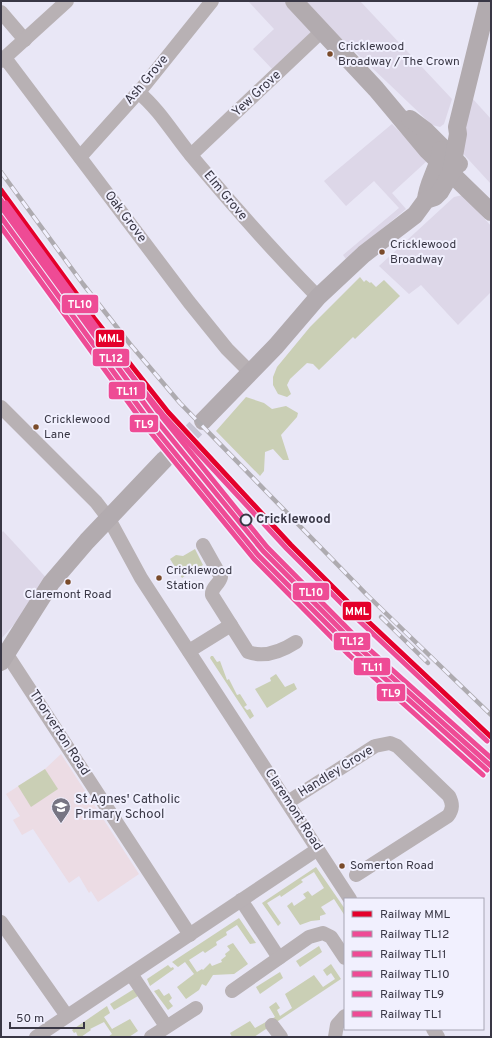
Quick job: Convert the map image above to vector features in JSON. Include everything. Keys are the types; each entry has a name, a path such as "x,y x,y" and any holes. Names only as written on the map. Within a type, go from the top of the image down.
{"main road":[{"path":"294,1 387,102 414,135 491,195"},
{"path":"203,421 249,371 276,346 318,297 364,254 415,215 426,200 427,189 446,160 449,131 457,127 488,1"},
{"path":"446,160 491,212"},
{"path":"3,657 51,583 164,460"}],"street":[{"path":"3,59 67,1"},
{"name":"Ash Grove","path":"80,157 138,92 212,1"},
{"path":"1,12 25,40"},
{"name":"Yew Grove","path":"191,155 322,32"},
{"name":"Oak Grove","path":"3,59 80,157 180,290 236,359 241,361 249,371"},
{"name":"Elm Grove","path":"138,92 151,103 191,155 245,220 318,297"},
{"name":"Claremont Road","path":"1,407 96,502 109,519 141,578 349,898"},
{"path":"203,545 221,577 220,581 212,589 212,596 248,652 276,653 296,642"},
{"path":"189,651 231,625"},
{"name":"Thorverton Road","path":"3,657 190,935"},
{"name":"Handley Grove","path":"288,802 375,746 390,743 397,746 449,796 452,802 452,810 448,816 356,875"},
{"path":"36,1037 318,849"},
{"path":"241,900 279,958"},
{"path":"1,922 67,1016"},
{"path":"232,991 310,937 323,932 331,937 344,956"},
{"path":"131,974 166,1026"},
{"path":"151,1037 196,1008"},
{"path":"335,1037 337,1025 344,1017"},
{"path":"272,1025 281,1037"}],"shaded area":[{"path":"248,1 360,1 452,99 444,124 440,127 432,125 324,22 274,71 253,49 274,29"},
{"path":"472,98 491,119 491,184 457,147"},
{"path":"392,124 428,160 392,193 406,209 346,259 343,255 399,208 374,181 346,206 324,181"},
{"path":"463,195 491,226 491,292 458,325 421,285 409,294 379,266 454,197"},
{"path":"3,531 51,583 1,639 1,534"},
{"name":"St Agnes' Catholic Primary School","path":"61,754 139,874 98,902 91,891 89,893 79,876 69,883 33,829 22,835 13,820 20,816 6,794 45,769"}],"green space":[{"path":"360,277 364,282 366,280 370,283 371,282 376,287 384,280 400,296 355,339 353,337 319,370 313,364 307,363 290,379 287,385 291,394 287,397 278,394 273,385 273,377 277,367 310,327"},
{"path":"246,397 264,403 272,409 286,406 298,413 297,417 281,435 289,460 283,460 273,449 265,452 264,471 260,476 216,431"},
{"path":"195,549 203,565 197,569 195,568 182,578 170,559 176,555 183,556"},
{"path":"213,656 217,662 220,661 227,680 229,679 237,695 240,694 247,705 244,707 247,710 250,709 254,716 250,719 210,658"},
{"path":"276,674 285,687 294,683 297,689 267,708 255,689 271,681 270,678"},
{"path":"45,769 58,789 31,807 18,786"},
{"path":"316,867 344,908 344,914 334,899 321,907 326,914 320,916 320,920 311,921 300,925 287,906 292,902 294,906 306,898 303,894 308,891 312,896 324,888 314,872 301,880 303,882 281,897 280,895 267,903 281,923 278,926 262,903"},
{"path":"239,918 256,943 250,944 237,925 226,932 227,935 216,942 217,945 205,953 203,951 189,960 197,972 202,969 203,970 210,963 212,966 222,962 221,960 226,956 225,954 230,950 227,946 233,943 248,964 234,974 213,975 206,986 202,984 199,990 186,999 177,987 194,974 185,962 178,967 172,962"},
{"path":"319,946 322,952 300,967 296,961"},
{"path":"331,964 341,979 254,1037 232,1037 230,1033 250,1021 255,1028 275,1017 269,1007 276,1002 280,1008 277,1010 280,1016 292,1008 285,994 314,975 323,987 335,979 331,973 327,976 323,970"},
{"path":"168,965 174,969 150,986 147,979"},
{"path":"280,972 283,978 260,994 256,987"},
{"path":"134,989 138,996 114,1010 110,1004"},
{"path":"159,989 164,996 169,993 172,998 169,1001 173,1006 168,1010 154,991"},
{"path":"107,1006 110,1013 104,1017 112,1029 130,1019 138,1031 129,1037 108,1037 112,1034 104,1022 90,1029 91,1030 81,1037 78,1037 76,1032 74,1033 72,1030"}],"tunnel":[{"path":"164,460 203,421"}],"railway":[{"path":"1,172 83,284 130,344 180,403 367,595 491,715"},
{"path":"381,617 428,663"}],"rail line":[{"name":"MML","path":"1,190 94,318 168,412 291,545 357,611 491,737"},
{"name":"TL1","path":"1,200 89,322 164,416 287,549 353,615 487,741"},
{"name":"TL10","path":"6,203 162,417 267,547 361,642 491,758"},
{"name":"TL12","path":"1,207 157,421 263,551 357,646 491,766"},
{"name":"TL11","path":"1,217 152,425 258,555 353,650 487,770"},
{"name":"TL9","path":"1,227 147,428 254,559 349,655 483,775"}],"place":[{"name":"Cricklewood Broadway / The Crown","path":"330,54"},
{"name":"Cricklewood Broadway","path":"382,252"},
{"name":"Cricklewood Lane","path":"36,427"},
{"name":"Cricklewood","path":"246,520"},
{"name":"Cricklewood Station","path":"159,578"},
{"name":"Claremont Road","path":"68,582"},
{"name":"St Agnes' Catholic Primary School","path":"61,824"},
{"name":"Somerton Road","path":"342,866"}]}
